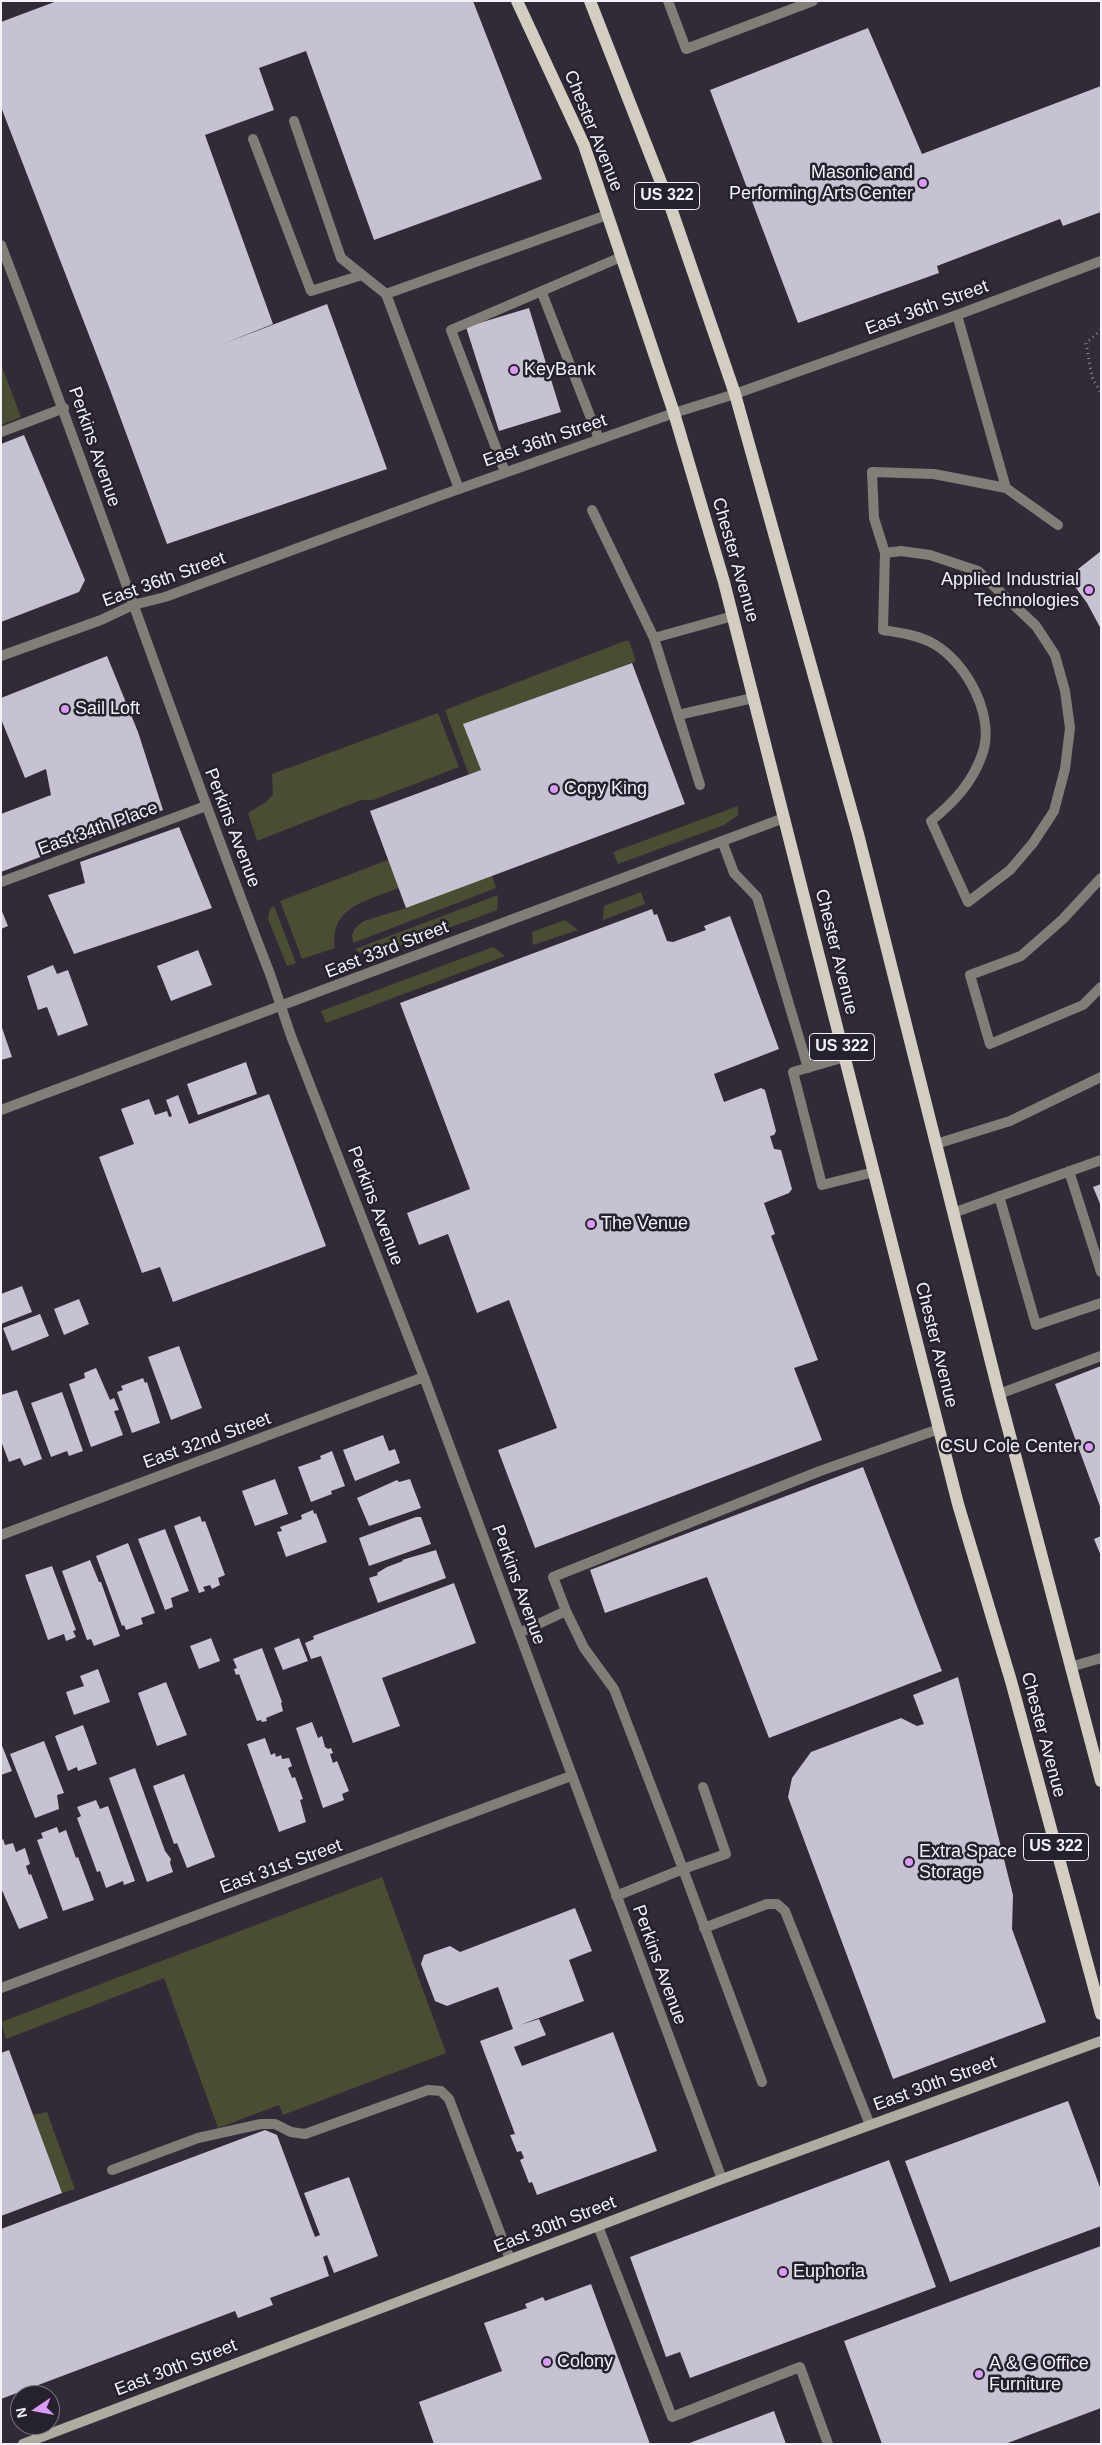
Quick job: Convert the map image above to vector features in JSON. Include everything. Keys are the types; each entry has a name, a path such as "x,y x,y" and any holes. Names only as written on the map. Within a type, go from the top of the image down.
{"main road":[{"name":"Chester Avenue","path":"517,1 584,145 674,413 733,616 958,1504 1011,1681 1101,2014"},
{"name":"US 322","path":"590,1 671,208 735,394 858,834 999,1394 1101,1781"},
{"name":"East 30th Street","path":"23,2444 722,2179 1101,2041"}],"street":[{"path":"668,1 686,49 813,1"},
{"path":"294,122 341,258 386,294 459,489"},
{"path":"253,138 311,291 362,275"},
{"path":"386,294 607,215"},
{"name":"Perkins Avenue","path":"1,244 64,408 133,605 282,1007 291,1036 424,1377 722,2179"},
{"path":"505,472 451,330 542,293 622,257"},
{"name":"East 36th Street","path":"1,656 100,620 133,605 165,597 505,472 674,413 735,394 1101,261"},
{"path":"542,293 599,439"},
{"path":"956,315 1006,488"},
{"path":"1,432 64,408"},
{"path":"885,554 901,550 930,554 978,571 1036,626 1055,655 1065,691 1070,728 1065,769 1054,811 1033,843 1010,870 968,902 931,821 951,804 968,784 983,754 985,727 980,702 965,673 950,655 933,643 913,635 883,630 885,554 874,518 872,472 934,474 1006,488 1058,525"},
{"path":"592,510 654,638 700,785"},
{"path":"654,638 733,616"},
{"path":"678,715 753,698"},
{"name":"East 34th Place","path":"1,882 206,806"},
{"name":"East 33rd Street","path":"1,1110 282,1007 784,818"},
{"path":"722,841 734,873 756,897 808,1068"},
{"path":"1101,878 1063,919 1021,956 970,975 990,1044 1083,1006 1101,987"},
{"path":"845,1057 793,1072 822,1185 874,1172"},
{"path":"936,1144 1010,1121 1101,1077"},
{"path":"953,1213 1101,1160"},
{"path":"1069,1172 1101,1272"},
{"path":"999,1196 1036,1325 1101,1303"},
{"path":"999,1394 1101,1356"},
{"name":"East 32nd Street","path":"1,1535 424,1377"},
{"path":"762,2082 614,1689 584,1648 566,1611 553,1577 820,1470 939,1429"},
{"path":"519,1633 566,1611"},
{"path":"1070,1667 1101,1658"},
{"name":"East 31st Street","path":"1,1988 571,1776"},
{"path":"616,1896 682,1869 726,1854 703,1787"},
{"path":"704,1928 767,1904 777,1904 785,1911 870,2125"},
{"path":"112,2170 198,2138 261,2124 275,2124 291,2132 305,2134 428,2090 440,2091 449,2099 510,2259"},
{"path":"598,2226 672,2417 800,2367 828,2444"}],"path":[{"path":"1101,330 1086,343 1092,377 1101,393"}],"green space":[{"path":"1,364 21,417 1,425"},
{"path":"629,641 636,661 464,724 481,770 469,775 445,710"},
{"path":"438,713 459,767 373,800 361,800 257,841 248,813 266,802 273,794 272,774"},
{"path":"738,806 738,815 724,825 618,864 613,852"},
{"path":"388,860 399,888 353,907 344,914 338,923 335,934 335,948 302,959 280,901"},
{"path":"492,875 496,888 353,943 352,935 356,927 364,921 406,908"},
{"path":"641,892 645,904 603,920 604,906"},
{"path":"498,895 497,910 367,958 355,949"},
{"path":"274,906 296,963 287,966 268,919 270,909"},
{"path":"565,920 578,930 533,945 532,932"},
{"path":"493,947 505,956 326,1023 321,1011"},
{"path":"382,1877 446,2053 283,2115 279,2105 218,2128 164,1978 6,2039 1,2022"},
{"path":"47,2112 75,2189 62,2193 33,2115"}],"building":[{"path":"57,1 473,1 542,179 374,240 306,51 259,68 274,110 205,135 273,324 220,345 327,304 387,469 167,544 109,387 1,107 1,22"},
{"name":"Masonic and Performing Arts Center","path":"868,28 922,154 1101,86 1101,212 1063,226 1060,219 937,266 939,273 798,323 710,90"},
{"name":"KeyBank","path":"529,308 561,412 499,431 466,327"},
{"path":"24,435 85,580 79,592 1,622 1,444"},
{"name":"Applied Industrial Technologies","path":"1101,551 1101,629 1087,603 1068,577"},
{"path":"107,656 138,732 163,810 1,872 1,814 51,795 46,769 25,778 1,719 1,698"},
{"name":"Copy King","path":"632,663 685,804 406,908 370,811 481,770 463,724"},
{"path":"179,827 212,908 74,954 48,895 85,883 80,862"},
{"path":"1,909 8,926 1,929"},
{"name":"The Venue","path":"652,909 654,915 657,914 667,941 673,942 706,930 704,926 730,916 779,1049 714,1074 724,1102 761,1088 765,1090 776,1131 774,1135 770,1136 774,1149 781,1150 792,1189 789,1193 764,1203 775,1234 771,1236 818,1360 794,1368 822,1440 535,1548 498,1450 557,1428 509,1300 477,1313 448,1234 419,1245 407,1213 470,1189 400,1003"},
{"path":"198,950 212,985 171,1001 157,966"},
{"path":"53,965 57,974 68,970 88,1025 58,1036 47,1007 38,1010 27,976"},
{"path":"1,1025 12,1057 1,1060"},
{"path":"246,1062 257,1094 198,1115 187,1084"},
{"path":"269,1094 326,1246 173,1302 160,1267 142,1273 99,1157 134,1144 121,1109 149,1099 155,1115 167,1111 169,1117 172,1116 166,1100 178,1095 189,1124"},
{"path":"1101,1184 1101,1206 1093,1187"},
{"path":"22,1286 32,1312 1,1324 1,1294"},
{"path":"79,1299 89,1324 64,1335 54,1309"},
{"path":"40,1314 49,1336 12,1351 3,1328"},
{"path":"179,1346 202,1408 171,1420 148,1357"},
{"name":"CSU Cole Center","path":"1101,1366 1101,1509 1055,1384"},
{"path":"96,1368 110,1400 114,1398 119,1410 114,1411 123,1435 91,1447 69,1384 85,1378 84,1373"},
{"path":"143,1378 145,1383 147,1382 160,1423 132,1433 117,1392 123,1390 121,1386"},
{"path":"17,1390 42,1459 24,1466 20,1458 9,1462 1,1441 1,1395"},
{"path":"62,1392 83,1451 69,1456 67,1451 51,1457 31,1403"},
{"path":"383,1435 389,1451 395,1449 400,1463 355,1481 343,1450"},
{"path":"332,1451 345,1486 331,1491 332,1494 311,1502 298,1467 321,1459 320,1456"},
{"path":"863,1467 942,1671 769,1738 707,1577 605,1613 590,1570"},
{"path":"275,1479 288,1514 255,1526 242,1491"},
{"path":"410,1479 421,1508 369,1526 357,1498 397,1480 399,1482"},
{"path":"313,1510 314,1514 316,1513 327,1542 286,1557 277,1532 282,1531 280,1527 302,1519 301,1515"},
{"path":"200,1516 202,1522 205,1521 225,1575 218,1578 220,1585 212,1589 210,1585 203,1587 205,1591 199,1593 174,1526"},
{"path":"416,1517 421,1517 431,1544 369,1566 359,1538"},
{"path":"165,1529 189,1591 171,1598 173,1607 165,1610 138,1539"},
{"path":"1101,1536 1101,1556 1094,1539"},
{"path":"128,1543 155,1613 141,1618 143,1624 126,1630 124,1625 122,1626 96,1556"},
{"path":"436,1550 446,1578 378,1603 369,1578 378,1575 377,1573 402,1560"},
{"path":"90,1560 99,1582 101,1582 120,1636 94,1646 91,1639 87,1640 62,1571"},
{"path":"52,1566 76,1630 73,1631 76,1637 66,1641 64,1634 48,1640 25,1575"},
{"path":"454,1583 476,1643 382,1678 400,1726 353,1743 321,1656 311,1659 305,1643 314,1639 313,1636"},
{"path":"211,1638 220,1661 199,1669 190,1646"},
{"path":"299,1638 308,1661 283,1670 274,1648"},
{"path":"262,1648 282,1702 283,1711 266,1718 267,1721 262,1722 261,1720 257,1721 239,1674 236,1675 234,1669 237,1668 233,1659"},
{"path":"98,1669 110,1702 74,1715 66,1692 84,1686 80,1676"},
{"name":"Extra Space Storage","path":"958,1677 1013,1895 1012,1929 1046,2022 893,2079 788,1797 792,1778 811,1752 901,1718 917,1726 924,1724 913,1695"},
{"path":"166,1682 187,1735 157,1746 138,1693"},
{"path":"312,1722 318,1738 322,1736 325,1747 331,1748 333,1753 330,1754 333,1763 337,1761 349,1791 342,1794 344,1800 323,1808 296,1728"},
{"path":"83,1725 97,1764 78,1771 77,1767 68,1771 55,1736"},
{"path":"265,1738 271,1755 275,1753 276,1757 281,1755 282,1759 289,1758 292,1766 288,1768 292,1778 295,1777 303,1799 300,1800 306,1822 279,1832 247,1744"},
{"path":"44,1741 64,1793 57,1795 59,1809 35,1818 10,1754"},
{"path":"1,1743 12,1771 1,1775"},
{"path":"135,1768 165,1851 171,1859 170,1863 173,1872 147,1882 109,1778"},
{"path":"184,1774 215,1857 187,1868 177,1843 174,1844 153,1786"},
{"path":"96,1800 100,1809 108,1806 135,1881 124,1885 123,1881 106,1888 100,1871 97,1872 77,1818 81,1816 77,1807"},
{"path":"57,1827 59,1833 66,1830 94,1900 63,1911 37,1840 43,1838 41,1833"},
{"path":"3,1839 5,1845 13,1843 16,1852 25,1848 30,1864 26,1866 48,1918 19,1929 1,1888 1,1840"},
{"path":"575,1908 592,1951 569,1960 584,2001 520,2025 539,2019 546,2035 514,2047 522,2066 613,2032 657,2151 537,2195 532,2182 529,2183 520,2160 524,2158 521,2151 517,2152 510,2135 515,2134 480,2041 513,2029 498,1987 447,2006 435,2001 421,1964 424,1955 450,1946 460,1952"},
{"path":"9,2050 62,2193 1,2216 1,2053"},
{"path":"1068,2101 1101,2190 1101,2226 950,2282 905,2161"},
{"path":"265,2130 277,2135 315,2237 320,2235 304,2193 349,2177 378,2256 334,2273 327,2255 323,2257 329,2276 270,2298 273,2305 238,2318 235,2311 38,2385 10,2385 10,2396 1,2399 1,2229"},
{"name":"Euphoria","path":"889,2160 936,2287 690,2378 680,2352 666,2357 630,2257"},
{"name":"A & G Office Furniture","path":"1101,2246 1101,2408 1005,2444 882,2444 844,2341"},
{"path":"591,2284 650,2444 434,2444 419,2402 502,2371 484,2323 527,2308 525,2304 543,2297 545,2301"},
{"path":"774,2411 786,2444 687,2444"}],"place":[{"name":"Masonic and Performing Arts Center","path":"923,183"},
{"name":"KeyBank","path":"514,370"},
{"name":"Applied Industrial Technologies","path":"1089,590"},
{"name":"Sail Loft","path":"65,709"},
{"name":"Copy King","path":"554,789"},
{"name":"The Venue","path":"591,1224"},
{"name":"CSU Cole Center","path":"1089,1447"},
{"name":"Extra Space Storage","path":"909,1862"},
{"name":"Euphoria","path":"783,2272"},
{"name":"Colony","path":"547,2362"},
{"name":"A & G Office Furniture","path":"979,2374"}]}
